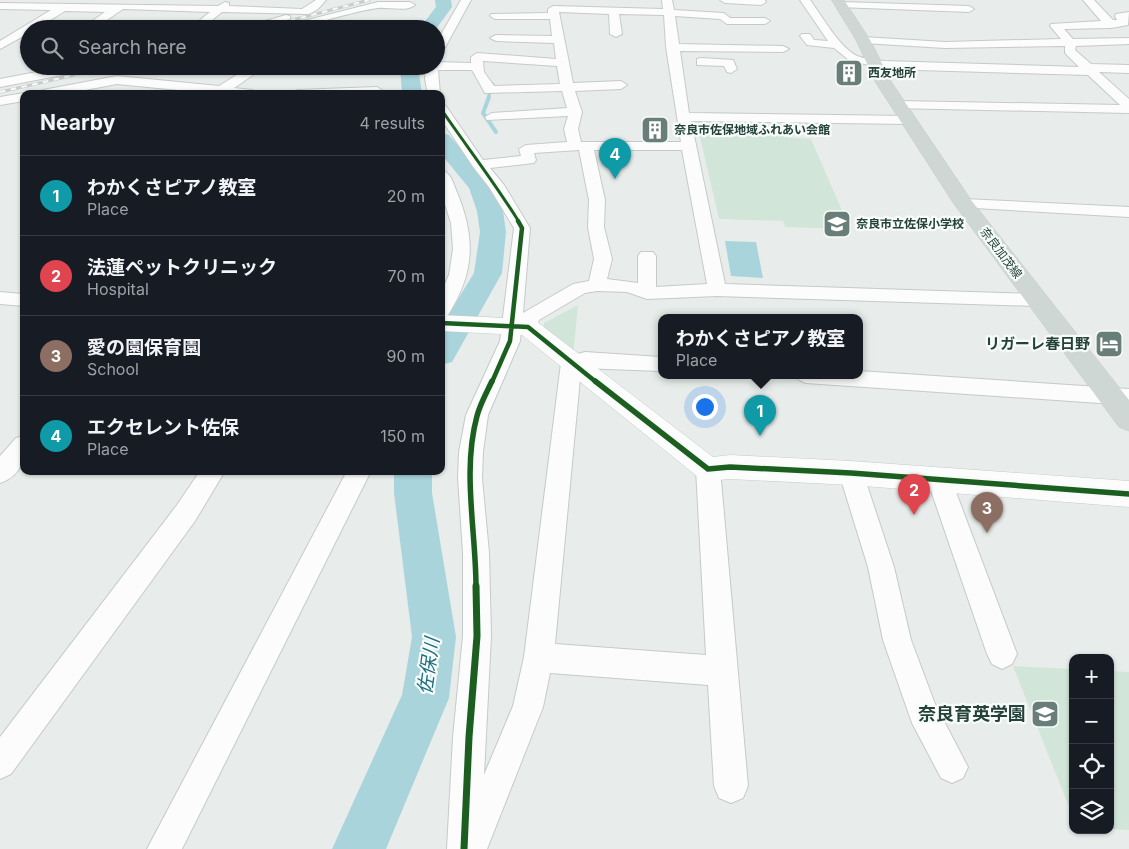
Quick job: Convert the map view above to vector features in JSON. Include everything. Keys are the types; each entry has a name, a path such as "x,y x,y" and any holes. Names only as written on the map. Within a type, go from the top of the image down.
{"main road":[{"name":"奈良加茂線","path":"840,3 863,40 874,64 903,113 964,204 1037,300 1120,396 1129,420"}],"street":[{"path":"0,18 32,0"},
{"path":"42,20 75,0"},
{"path":"206,20 232,0"},
{"path":"269,10 280,0"},
{"path":"277,20 308,12 321,0"},
{"path":"445,37 466,0"},
{"path":"667,0 683,117 717,290"},
{"path":"725,0 761,2"},
{"path":"805,0 819,21 850,57 874,64 1089,70 1129,69"},
{"path":"1088,0 1110,25"},
{"path":"840,3 919,4 969,9"},
{"path":"919,4 931,19"},
{"path":"0,6 62,8 121,5 269,10 308,12 325,17"},
{"path":"99,20 121,5"},
{"path":"313,20 378,5 410,5"},
{"path":"495,16 552,8 724,16 728,21 765,21"},
{"path":"552,8 561,44 562,63 567,86 576,118 571,129 587,161 597,200 596,227 603,259 597,285"},
{"path":"614,12 616,34"},
{"path":"1071,43 1055,26 1124,23 1120,16 1129,15"},
{"path":"0,46 20,34"},
{"path":"806,36 811,44 839,45"},
{"path":"496,38 561,44"},
{"path":"672,43 758,38"},
{"path":"863,40 945,45 1129,41"},
{"path":"672,43 783,49"},
{"path":"1071,43 1068,51 1127,103"},
{"path":"506,46 561,44"},
{"path":"562,63 477,57 478,73 486,81 489,90 621,85"},
{"path":"675,62 729,63 730,69"},
{"path":"445,66 477,67"},
{"path":"0,89 7,80 20,72"},
{"path":"7,80 35,75"},
{"path":"87,89 92,79 101,75"},
{"path":"87,89 117,80 222,90 246,75"},
{"path":"432,75 433,90"},
{"path":"0,101 20,98"},
{"path":"683,117 903,113 1127,103"},
{"path":"492,116 575,112"},
{"path":"445,115 479,164 496,184 522,228 520,327"},
{"path":"479,164 529,160 526,149 580,146 690,146"},
{"path":"445,184 458,215 462,248 458,276 445,303"},
{"path":"964,204 1129,212"},
{"path":"647,256 647,293"},
{"path":"464,849 468,737 477,636 476,552 470,478 472,452 477,415 510,341 530,317 580,288 597,285 629,286 647,293 717,290 1037,300"},
{"path":"0,298 20,300"},
{"path":"445,323 520,327 708,469 730,466 851,473 1129,494"},
{"path":"570,363 585,358 658,364"},
{"path":"470,849 528,707 539,657 570,363"},
{"path":"863,379 1120,396"},
{"path":"0,473 15,445"},
{"path":"708,469 708,493 732,786"},
{"path":"851,473 881,567 897,640 923,712 952,767"},
{"path":"0,763 186,513 211,475"},
{"path":"164,849 357,475"},
{"path":"940,479 1002,654"},
{"path":"539,657 723,671"}],"green space":[{"path":"697,124 778,126 783,137 811,139 850,229 785,227 783,221 719,219"},
{"path":"578,305 573,357 544,335 544,323"},
{"path":"1013,666 1069,669 1069,807"},
{"path":"1114,671 1129,672 1129,830 1114,829"}],"water":[{"path":"725,241 756,242 763,278 731,276"}],"waterway":[{"name":"佐保川","path":"434,20 444,7 443,0"},
{"name":"佐保川","path":"410,75 412,90"},
{"path":"488,98 493,84"},
{"path":"489,97 483,113 496,132"},
{"name":"佐保川","path":"445,145 481,187 490,211 493,232 488,273 445,347"},
{"name":"佐保川","path":"359,849 425,698 434,637 413,493 413,475"}],"railway":[{"path":"292,20 369,0"},
{"path":"0,92 75,75"}],"cycle path":[{"path":"445,115 479,165 496,185 522,228 510,341 477,415 471,452 470,478 476,553 477,636 469,737 464,849"},
{"path":"445,323 528,327 552,348 708,469 730,467 851,473 1129,494"}],"place":[{"name":"西友地所","path":"849,73"},
{"name":"奈良市佐保地域ふれあい会館","path":"655,130"},
{"name":"エクセレント佐保","path":"615,179"},
{"name":"奈良市立佐保小学校","path":"837,224"},
{"name":"リガーレ春日野","path":"1109,344"},
{"name":"わかくさピアノ教室","path":"760,436"},
{"name":"法蓮ペットクリニック","path":"914,515"},
{"name":"愛の園保育園","path":"987,533"},
{"name":"奈良育英学園","path":"1045,714"}]}
